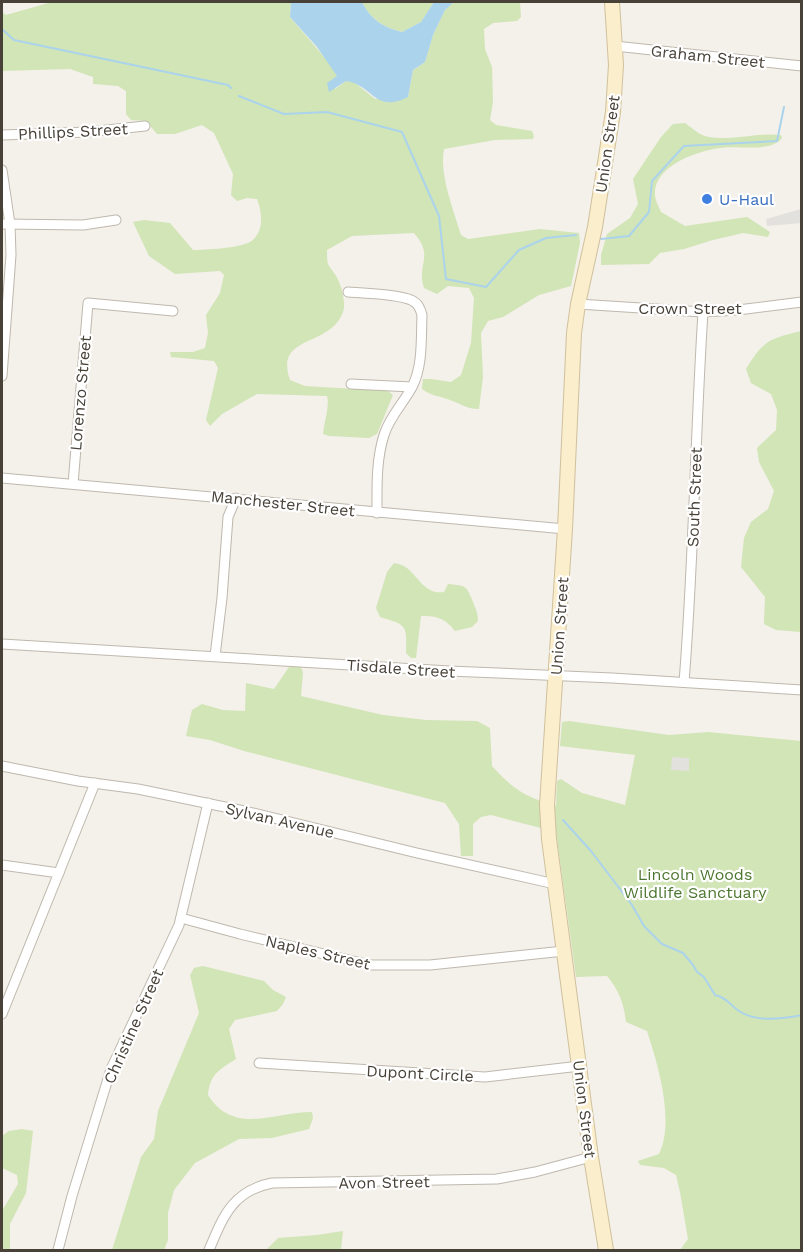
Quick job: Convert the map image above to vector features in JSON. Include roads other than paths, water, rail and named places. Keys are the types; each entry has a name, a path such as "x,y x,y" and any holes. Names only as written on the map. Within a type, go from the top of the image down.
{"main road":[{"name":"Union Street","path":"606,1251 591,1157 549,839 547,805 565,529 572,364 578,304 594,230 612,119 616,65 612,2"}],"street":[{"name":"Graham Street","path":"615,46 801,66"},
{"name":"Phillips Street","path":"2,135 88,132 145,126"},
{"path":"2,170 10,284 2,376"},
{"path":"6,224 82,225 116,220"},
{"path":"348,292 413,300 420,308 422,315 417,373 412,387 390,418 384,436 378,475 377,513"},
{"name":"Crown Street","path":"578,304 703,312 801,302"},
{"name":"Lorenzo Street","path":"73,484 88,303 173,310"},
{"name":"South Street","path":"684,682 691,597 696,414 703,312"},
{"path":"351,384 412,387"},
{"name":"Manchester Street","path":"2,478 565,529"},
{"path":"215,656 228,517 236,498"},
{"name":"Tisdale Street","path":"2,644 801,690"},
{"name":"Sylvan Avenue","path":"2,766 208,803 555,884"},
{"path":"2,1014 95,783"},
{"name":"Christine Street","path":"58,1251 75,1186 111,1069 181,918 208,803"},
{"path":"2,865 59,873"},
{"name":"Naples Street","path":"181,918 370,965 430,965 564,951"},
{"name":"Dupont Circle","path":"259,1063 485,1077 580,1066"},
{"name":"Avon Street","path":"209,1251 224,1216 243,1194 258,1186 497,1179 535,1172 591,1157"}],"water":[{"path":"291,2 362,2 369,14 378,22 402,32 421,22 434,2 454,2 445,10 433,35 425,62 413,70 408,97 388,102 346,81 329,92 327,83 337,76 317,47 290,17"}],"waterway":[{"path":"2,29 14,40 228,85 231,88"},
{"path":"239,96 284,114 327,112 402,132 439,216 446,279 486,287 519,250 546,238 576,235"},
{"path":"601,239 629,236 649,212 652,181 684,146 777,141 784,107"},
{"path":"563,820 591,851 632,905 644,926 662,944 683,953 697,972 704,977 715,995 725,999 746,1015 761,1019 802,1015"}],"place":[{"name":"U-Haul","path":"707,199"}],"park label":[{"name":"Lincoln Woods Wildlife Sanctuary","path":"695,883"}]}
